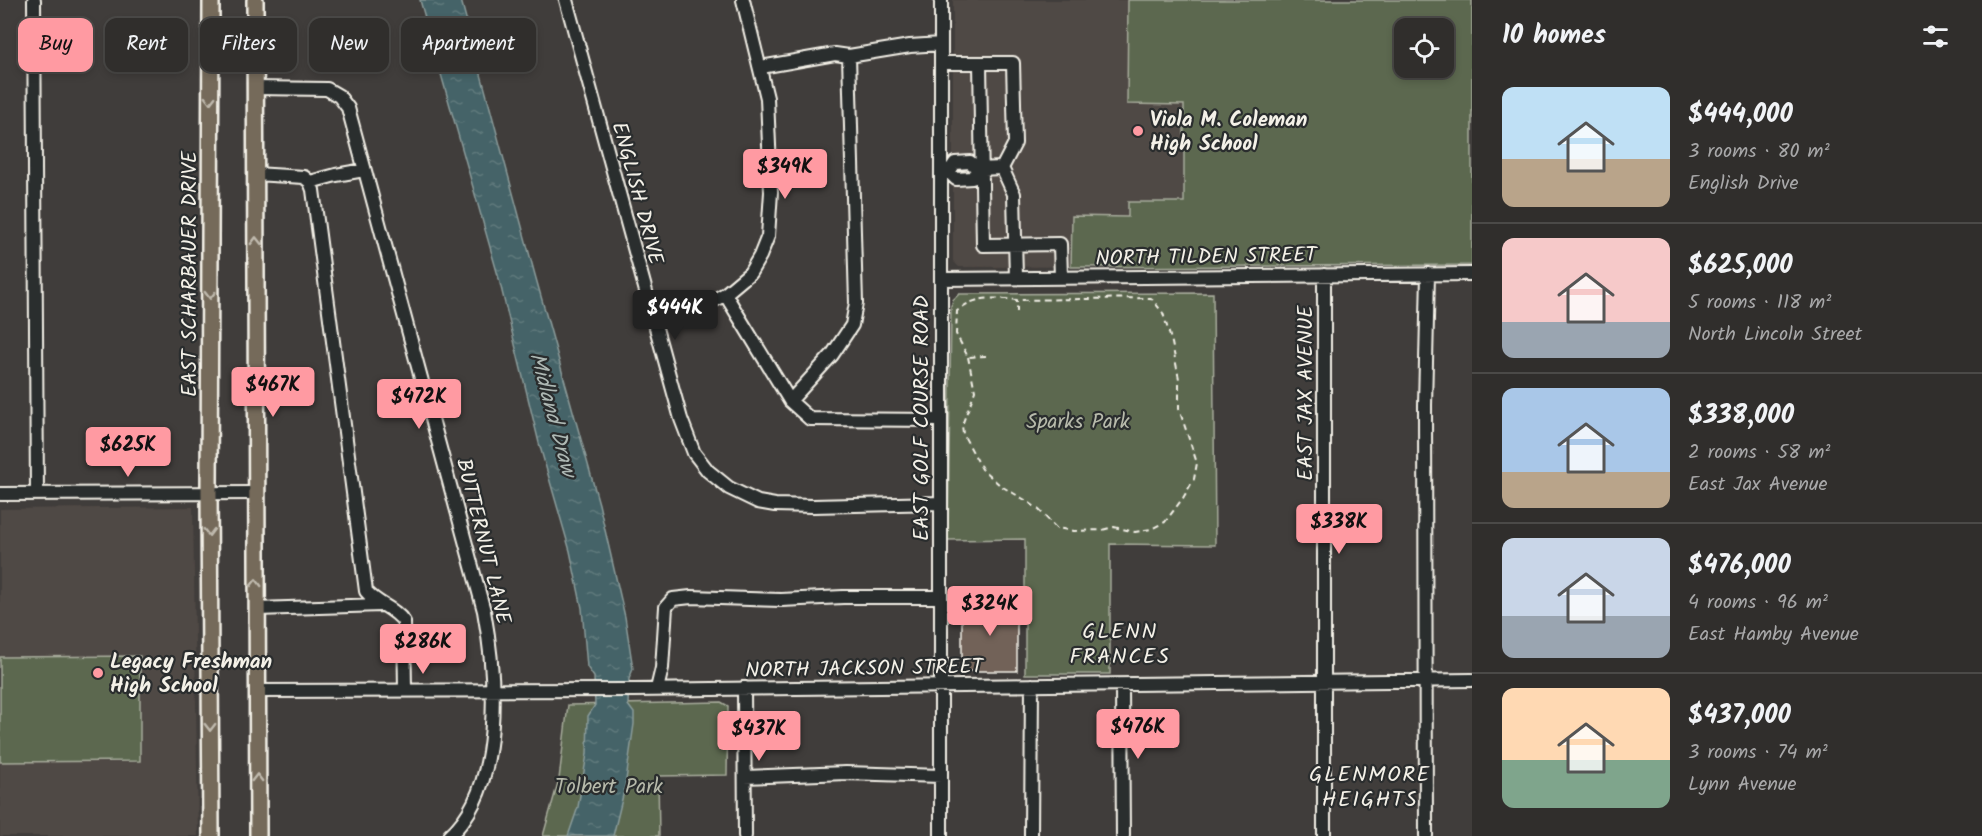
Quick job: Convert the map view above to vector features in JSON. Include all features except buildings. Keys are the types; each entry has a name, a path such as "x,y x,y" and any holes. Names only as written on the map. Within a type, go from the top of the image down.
{"main road":[{"name":"EAST SCHARBAUER DRIVE","path":"211,0 209,492 211,836"},
{"path":"255,0 258,836"}],"street":[{"path":"34,0 37,494"},
{"name":"ENGLISH DRIVE","path":"566,0 689,444 705,468 729,488 759,502 775,505 940,503"},
{"path":"653,320 708,304 725,294 750,273 768,236 771,192 767,98 743,0"},
{"name":"EAST GOLF COURSE ROAD","path":"941,0 945,172 941,279 940,420 941,836"},
{"path":"761,67 835,54 849,56 910,46 941,44"},
{"path":"790,401 832,355 852,325 856,303 849,56"},
{"path":"941,63 1013,63 1015,143 1002,168"},
{"path":"980,63 983,245 1060,244 1061,277"},
{"name":"BUTTERNUT LANE","path":"255,88 327,89 339,96 348,108 484,611 491,651 491,726 482,781 476,798 466,818 449,836"},
{"path":"945,172 955,163 970,162 980,169 1002,168"},
{"path":"1002,168 1014,194 1016,278"},
{"path":"310,182 364,170"},
{"path":"255,174 296,175 310,182 366,591 372,599 400,616 404,622 405,690"},
{"name":"EAST JAX AVENUE","path":"1324,274 1324,836"},
{"path":"1426,836 1426,291 1428,274"},
{"name":"NORTH TILDEN STREET","path":"941,279 1472,274"},
{"path":"725,294 790,401 810,419 940,420"},
{"path":"0,494 256,493"},
{"path":"657,689 662,668 666,607 674,599 691,597 781,600 832,597 940,597"},
{"path":"256,609 383,605"},
{"name":"NORTH JACKSON STREET","path":"257,691 634,690 1472,680"},
{"path":"1031,836 1032,685"},
{"path":"1122,685 1123,836"},
{"path":"744,688 745,836"},
{"path":"745,777 846,773 941,776"}],"path":[{"path":"985,297 1017,300 1151,298 1164,313 1179,379 1179,409 1197,463 1194,479 1183,498 1165,522 1151,529 1135,532 1114,527 1074,531 1056,528 1027,501 1001,486 982,469 963,435 962,425 975,391 968,357 956,334 957,311 965,304 985,297"},
{"path":"1017,300 1017,312"},
{"path":"968,357 986,356"}],"shaded area":[{"name":"Viola M. Coleman High School","path":"953,0 1321,0 1324,266 959,267 953,261"},
{"name":"Legacy Freshman High School","path":"193,507 198,836 0,836 0,509"}],"green space":[{"path":"1128,0 1472,0 1472,265 1071,267 1072,216 1128,217 1128,202 1184,202 1184,105 1127,104"},
{"name":"Sparks Park","path":"1213,293 1215,545 1110,544 1110,674 1025,674 1025,539 948,540 951,306 953,300 959,294"},
{"path":"140,656 140,761 0,762 0,657"},
{"name":"Tolbert Park","path":"721,702 728,706 727,775 658,776 659,836 543,836 559,779 568,705"}],"water":[{"path":"420,0 461,0 466,18 425,18"},
{"name":"Midland Draw","path":"440,72 480,72 599,504 625,617 633,669 629,679 628,705 634,713 634,724 625,787 613,836 568,836 578,807 587,754 588,716 595,705 594,677 587,667 582,608 570,551 539,443 499,279"}],"place":[{"name":"Viola M. Coleman High School","path":"1138,131"},
{"name":"Legacy Freshman High School","path":"98,673"}],"district":[{"name":"GLENN FRANCES","path":"1120,642"},
{"name":"GLENMORE HEIGHTS","path":"1370,786"}]}
